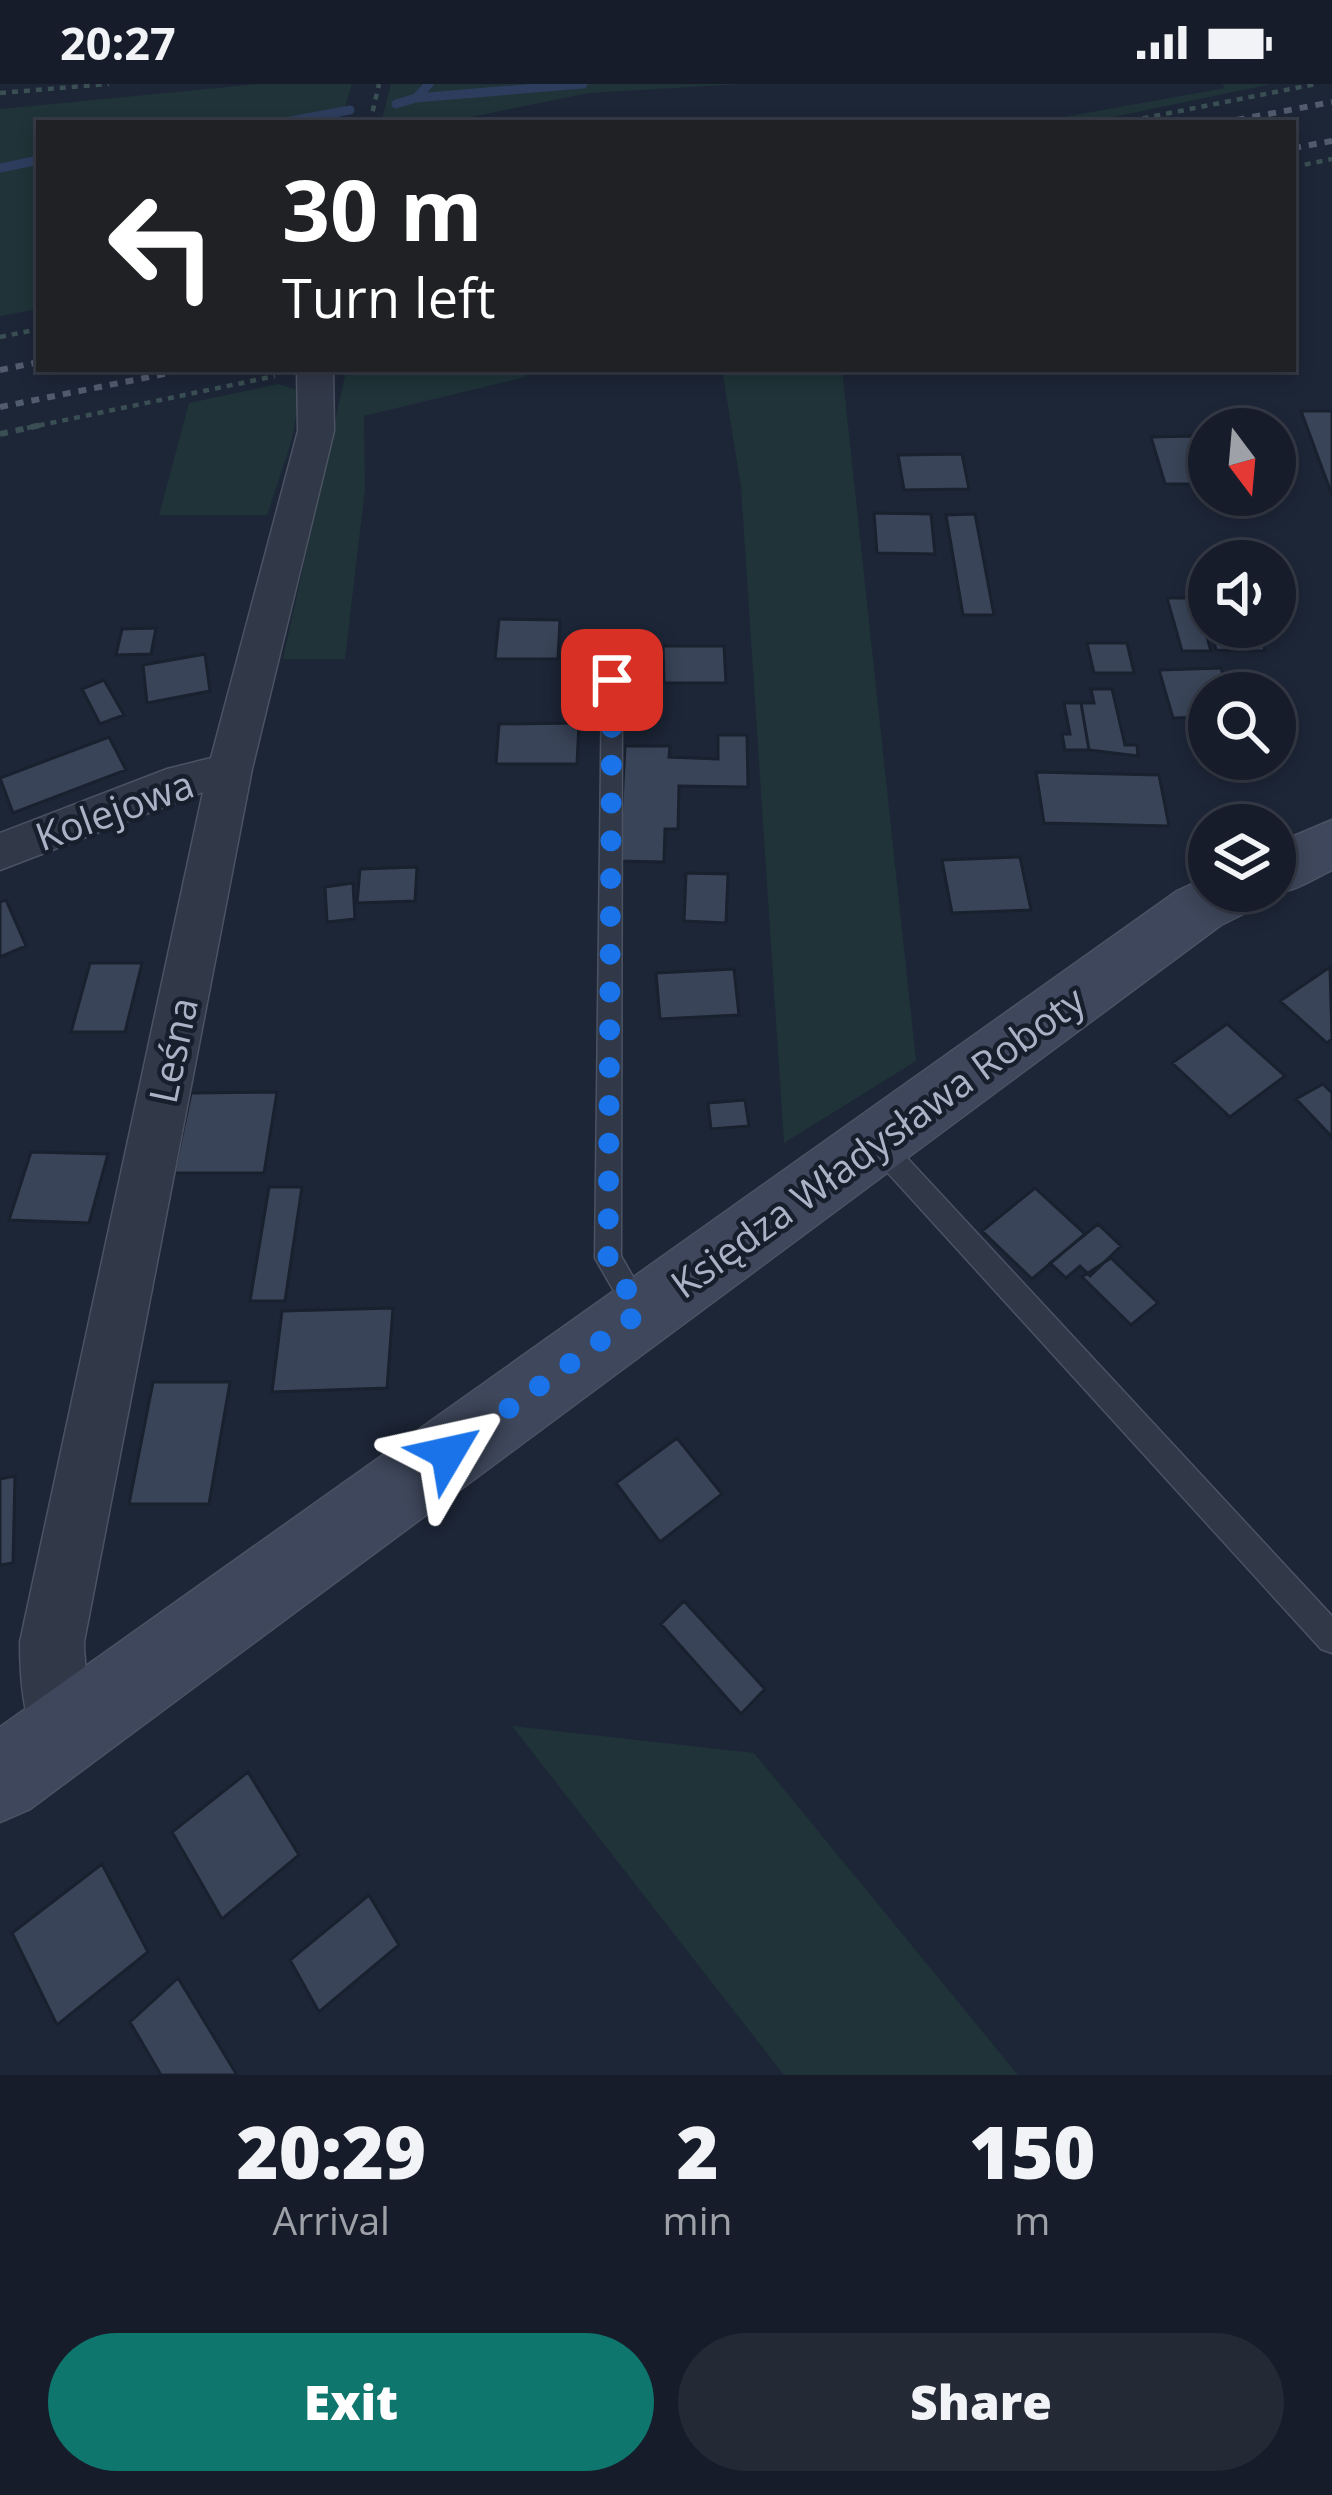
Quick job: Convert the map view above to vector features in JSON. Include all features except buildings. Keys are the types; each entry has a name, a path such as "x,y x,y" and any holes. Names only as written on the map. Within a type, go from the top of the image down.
{"main road":[{"path":"1296,861 1332,843"},
{"name":"Księdza Władysława Roboty","path":"0,1779 1193,912"}],"street":[{"name":"Leśna","path":"63,1734 52,1687 52,1642 230,769 316,431 301,372"},
{"name":"Kolejowa","path":"0,852 183,782 230,769"}],"lane":[{"path":"612,680 608,1258 640,1312"},
{"path":"876,1142 1332,1639"}],"path":[{"path":"0,93 109,84"},
{"path":"371,120 379,84"},
{"path":"1134,120 1316,84"},
{"path":"1296,166 1332,159"},
{"path":"0,337 36,330"},
{"path":"0,434 296,372"}],"green space":[{"path":"259,84 352,84 341,120 36,120 36,310 0,316 0,109"},
{"path":"391,84 742,84 589,93 456,120 382,120"},
{"path":"1222,84 1272,84 1098,120 1048,120 1225,88"},
{"path":"346,372 525,372 526,377 364,416 365,489 345,659 283,659"},
{"path":"722,372 842,372 916,1061 784,1143 741,487"},
{"path":"279,384 300,391 292,440 267,515 159,515 189,403"},
{"path":"512,1726 754,1753 1018,2075 784,2075"}],"waterway":[{"path":"416,98 429,84"},
{"path":"416,98 583,84"},
{"path":"396,104 416,98"},
{"path":"296,120 350,110"},
{"path":"0,168 36,161"}],"railway":[{"path":"1237,120 1332,102"},
{"path":"1296,147 1332,141"},
{"path":"0,370 36,363"},
{"path":"0,407 174,372"}],"route":[{"path":"448,1453 640,1312 608,1258 612,680"}]}
